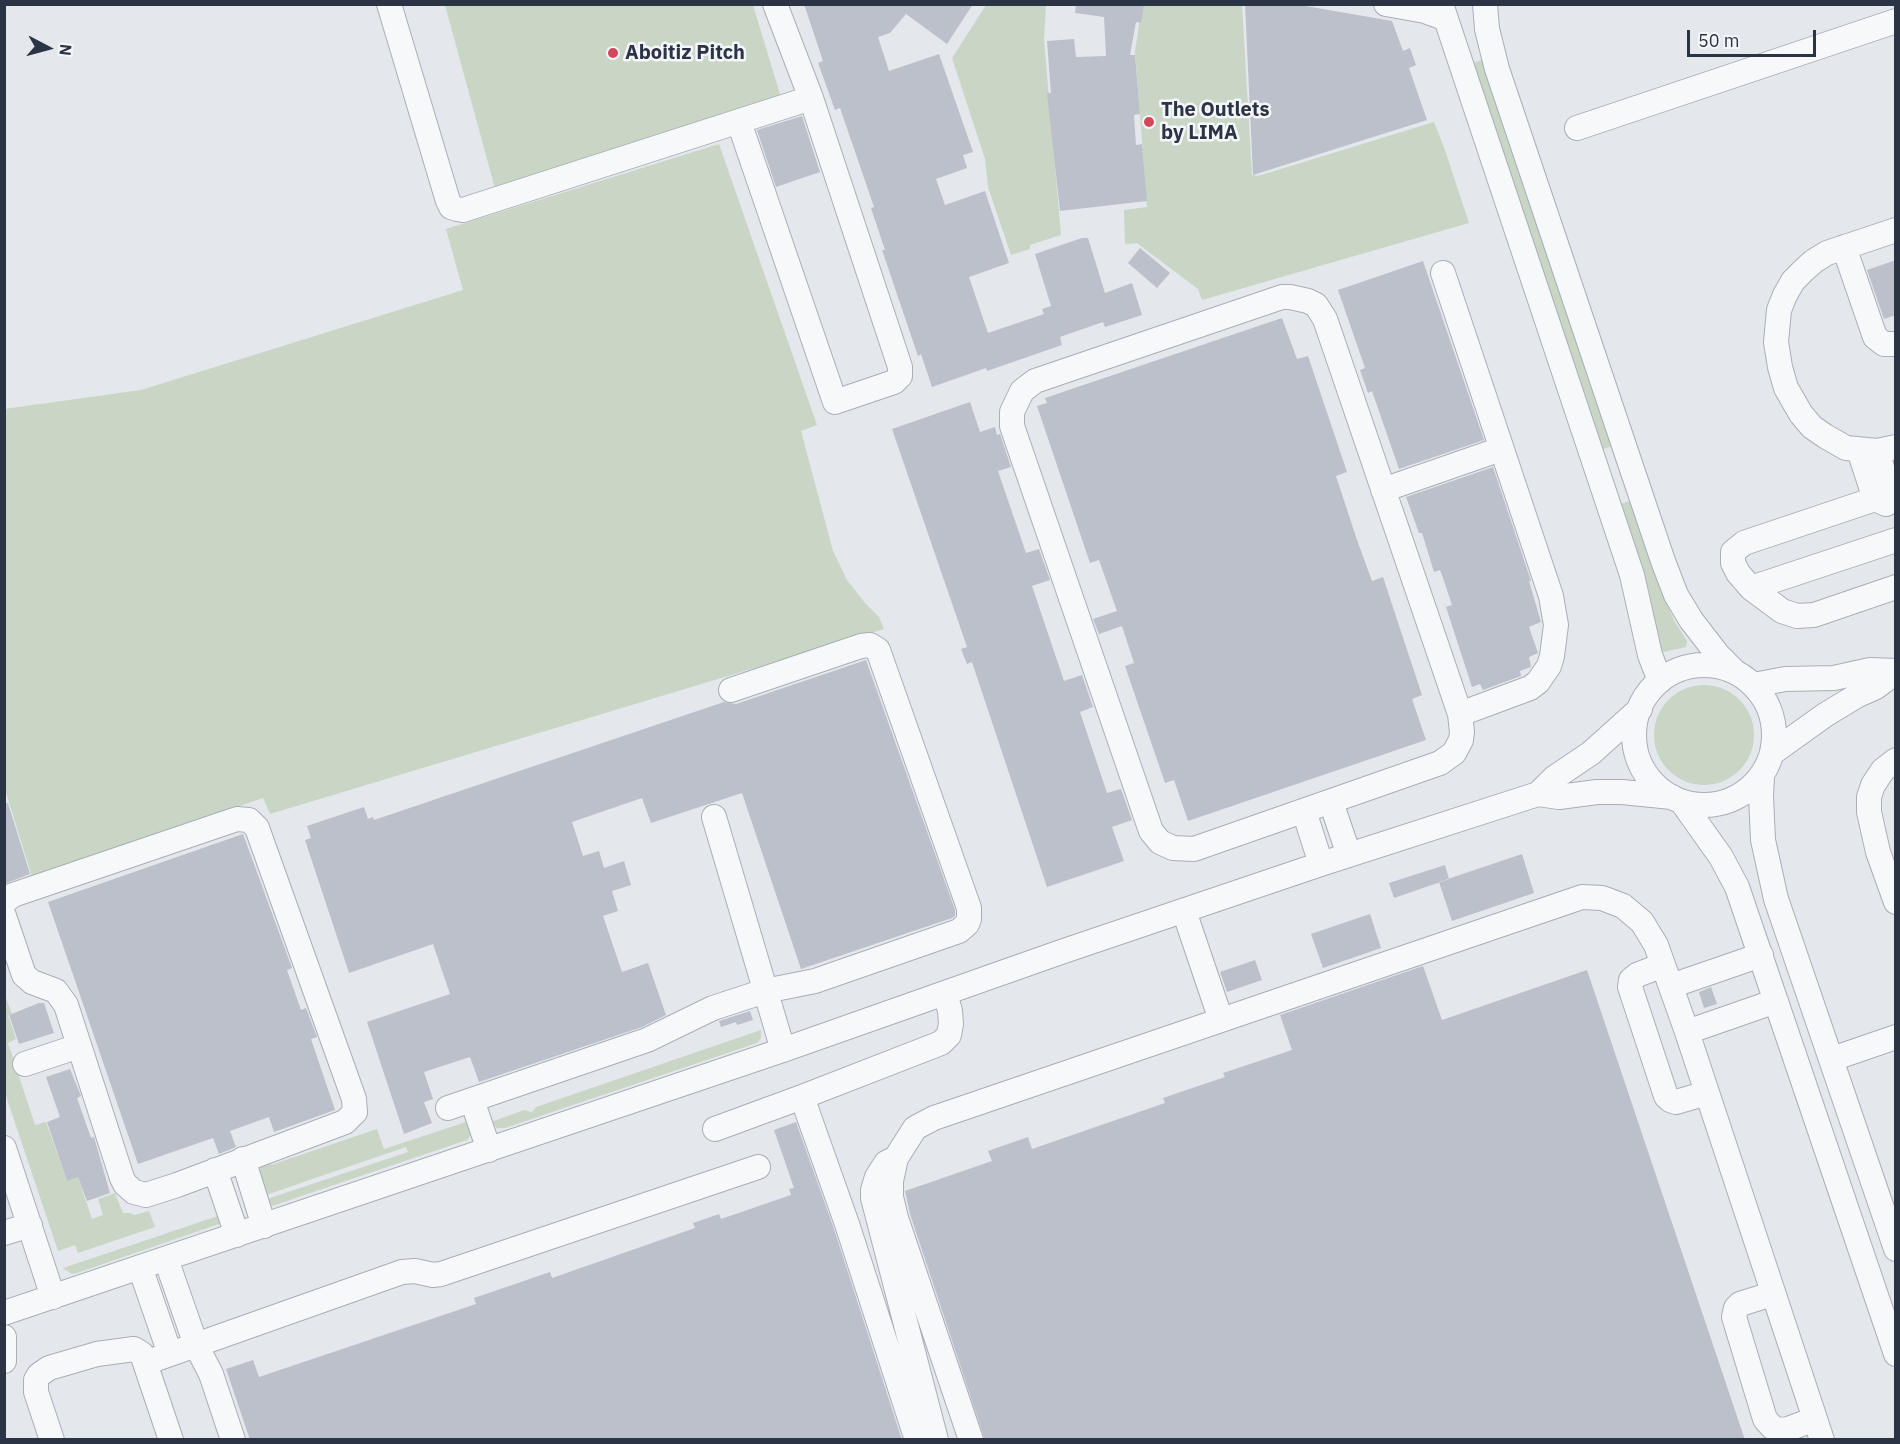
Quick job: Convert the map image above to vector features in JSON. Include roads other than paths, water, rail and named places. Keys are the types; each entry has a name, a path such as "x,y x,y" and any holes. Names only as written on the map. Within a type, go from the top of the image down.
{"street":[{"path":"389,4 448,201 451,207 457,209 472,207 811,98"},
{"path":"739,122 835,402 898,380 901,372 811,98 775,4"},
{"path":"1386,4 1425,11 1442,11 1632,576 1650,655 1660,681"},
{"path":"4,1313 783,1050 1322,864 1538,794 1559,797 1610,791 1704,806 1726,802 1746,792 1762,776 1772,753 1774,729 1768,705 1754,685 1734,671 1718,655 1690,620 1663,561 1497,69 1487,29 1485,4"},
{"path":"1577,128 1896,21"},
{"path":"1896,230 1844,247 1814,261 1793,281 1779,310 1776,342 1786,388 1801,414 1825,436 1846,447 1877,449 1880,501 1896,532"},
{"path":"1844,247 1875,337 1884,344 1896,344"},
{"path":"1443,273 1551,596 1556,625 1555,642 1549,666 1538,682 1530,688 1460,714"},
{"path":"1281,297 1300,298 1316,305 1325,319 1460,714 1461,740 1455,753 1440,764 1194,849 1180,850 1166,846 1151,831 1012,426 1012,412 1022,391 1035,381 1281,297"},
{"path":"1383,490 1502,449"},
{"path":"1880,501 1744,543 1735,548 1732,557 1734,567 1751,588 1782,611 1797,616 1804,617 1822,613 1896,587"},
{"path":"1751,588 1896,540"},
{"path":"448,1108 647,1040 713,1008 765,991 815,981 964,928 969,919 969,908 878,650 870,645 861,646 731,690"},
{"path":"1734,671 1710,665 1683,668 1660,681 1647,695 1640,710 1635,731 1637,754 1646,774 1662,791 1677,800 1730,873 1761,955 1896,1354"},
{"path":"1754,685 1785,680 1834,678 1870,670 1896,672"},
{"path":"1772,753 1825,715 1876,687 1896,672"},
{"path":"1538,794 1554,778 1591,753 1640,710"},
{"path":"1896,760 1883,770 1869,796 1871,827 1887,853 1896,903"},
{"path":"1762,776 1761,822 1770,879 1896,1249"},
{"path":"1331,802 1349,855"},
{"path":"1304,811 1322,864"},
{"path":"714,817 783,1050"},
{"path":"4,902 13,896 237,819 253,823 257,828 354,1099 356,1108 352,1116 345,1122 153,1193 139,1194 129,1189 122,1178 66,1005 60,995 50,988 32,982 24,975 4,916"},
{"path":"971,1440 896,1218 891,1190 896,1158 915,1128 923,1122 1582,897 1613,901 1633,913 1649,932 1687,1032 1818,1429 1781,1430 1773,1428 1765,1419 1734,1317 1736,1308 1740,1304 1772,1294"},
{"path":"1184,911 1221,1020"},
{"path":"1707,1093 1676,1102 1666,1096 1630,987 1631,980 1637,975 1667,976 1761,955"},
{"path":"715,1129 802,1098 941,1043 949,1035 951,1024 945,993"},
{"path":"1687,1032 1776,1001"},
{"path":"1832,1059 1896,1037"},
{"path":"25,1064 80,1046"},
{"path":"802,1098 847,1224 917,1440"},
{"path":"472,1100 489,1150"},
{"path":"4,1148 52,1297"},
{"path":"896,1158 886,1163 877,1177 873,1198 936,1440"},
{"path":"243,1159 264,1226"},
{"path":"145,1363 402,1272 441,1274 758,1167"},
{"path":"215,1170 237,1235"},
{"path":"4,1233 30,1225"},
{"path":"166,1259 233,1440"},
{"path":"140,1268 170,1354"},
{"path":"4,1337 4,1361"},
{"path":"51,1440 36,1392 36,1380 44,1371 97,1354 134,1348 140,1351 145,1363 171,1440"}],"place":[{"name":"Aboitiz Pitch","path":"613,53"},
{"name":"The Outlets by LIMA","path":"1149,122"}]}
